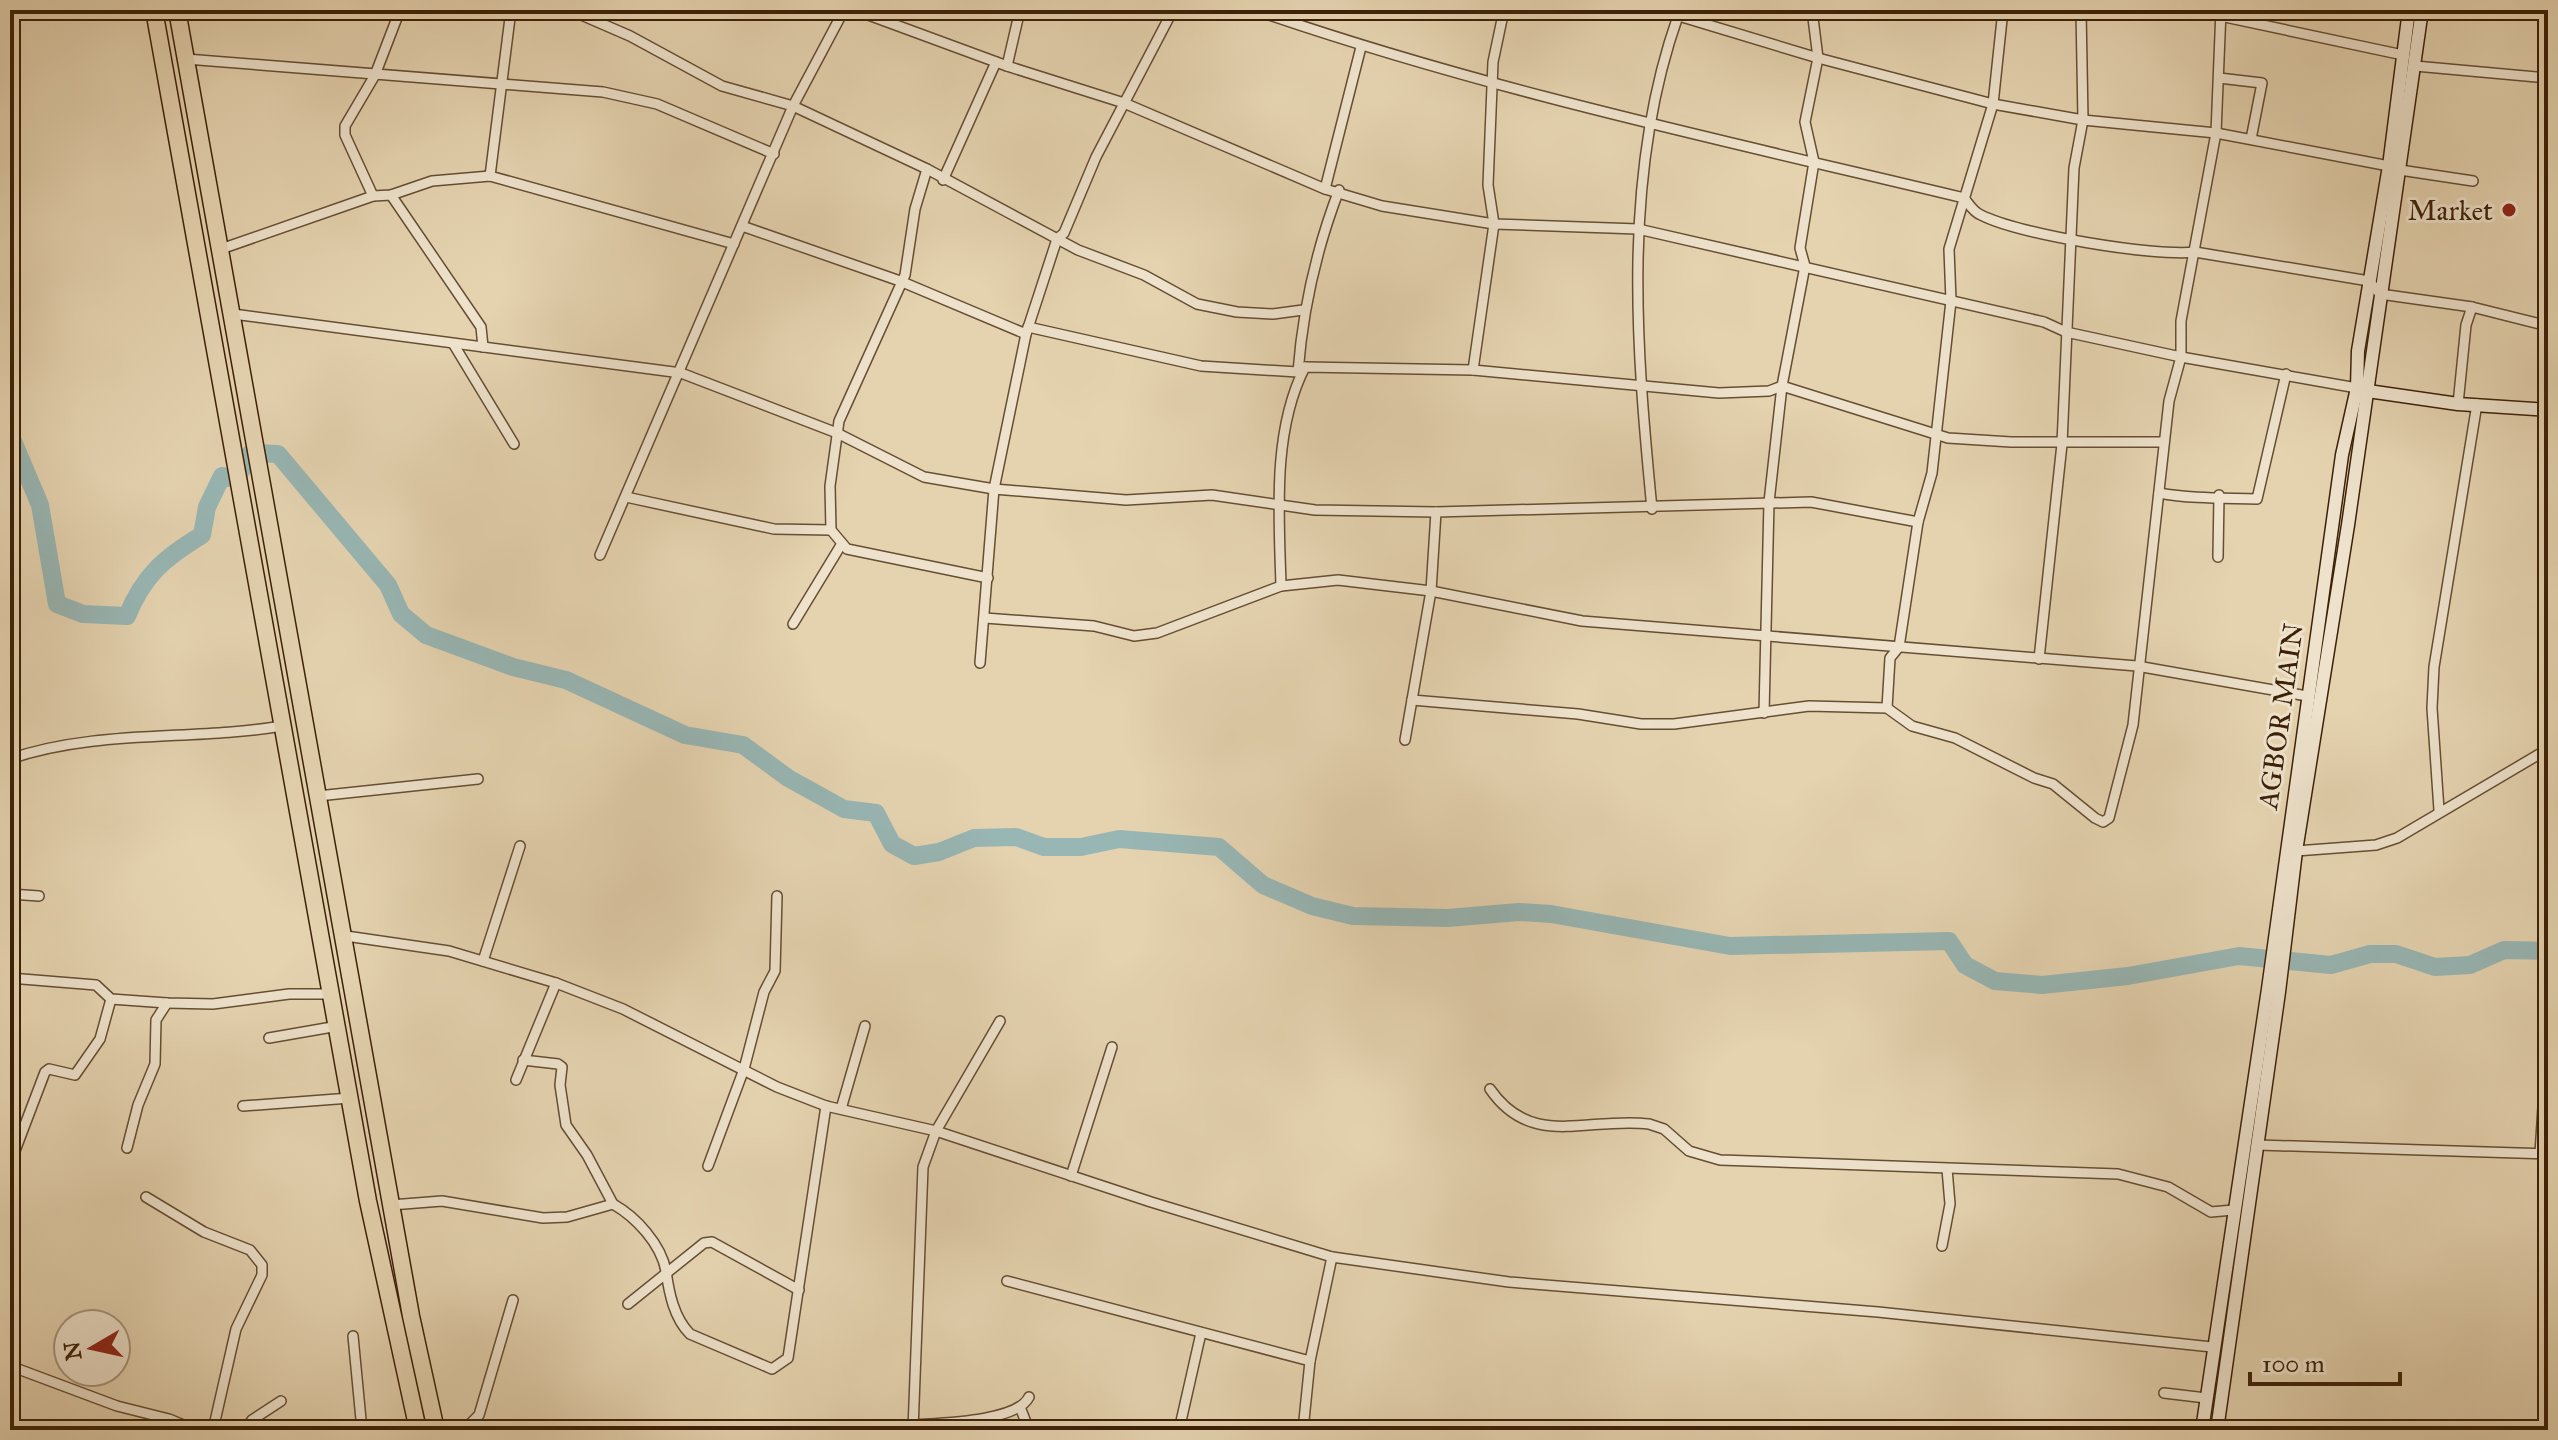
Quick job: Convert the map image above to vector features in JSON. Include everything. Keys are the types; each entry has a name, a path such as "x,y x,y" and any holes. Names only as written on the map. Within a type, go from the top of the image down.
{"highway":[{"path":"154,10 330,994 394,1334 418,1430"},
{"path":"177,10 233,314 247,413 346,936 391,1205 436,1430"},
{"path":"305,848 327,845"}],"main road":[{"name":"AGBOR MAIN","path":"2279,949 2315,741 2361,390 2380,294 2409,10"},
{"name":"AGBOR MAIN","path":"2217,1430 2258,1145 2300,738 2342,455 2361,390 2358,351 2369,281 2415,66 2422,10"},
{"path":"2361,390 2458,404 2548,410"},
{"path":"2300,738 2315,741"},
{"name":"AGBOR MAIN","path":"2202,1430 2233,1210 2274,991"}],"street":[{"path":"373,196 345,135 345,126 375,75 400,10"},
{"path":"490,176 511,10"},
{"path":"570,10 630,36 722,86 793,106 927,169 1057,239 1144,275 1197,304 1237,312 1273,314 1303,310"},
{"path":"600,555 681,373 793,106 844,10"},
{"path":"855,10 875,13 1007,66 1124,103 1325,189 1339,190 1408,212 1494,224 1638,229 2044,322 2066,332 2361,390"},
{"path":"1007,66 1020,10"},
{"path":"980,663 994,489 1027,330 1057,239 1064,233 1124,103 1173,10"},
{"path":"1255,10 1361,47 1494,84 1964,198 1982,216 2072,240 2175,254 2195,252 2369,281 2380,294 2472,307 2548,326"},
{"path":"1473,370 1494,224 1488,185 1493,62 1504,10"},
{"path":"1659,10 1818,58 1993,104 2083,120 2216,133 2473,181"},
{"path":"1764,713 1769,502 1782,386 1805,266 1800,248 1814,162 1805,122 1818,58 1812,10"},
{"path":"1887,708 1890,658 1899,647 1918,522 1932,473 1951,301 1949,249 1993,104 2003,10"},
{"path":"2039,659 2062,444 2074,168 2083,120 2081,10"},
{"path":"2192,10 2220,13 2403,55"},
{"path":"1412,700 1578,714 1641,724 1809,706 1887,708 1912,726 1955,738 2034,778 2053,784 2103,822 2109,818 2133,725 2137,666 2169,401 2181,357 2181,321 2216,133 2220,13"},
{"path":"1652,509 1640,388 1638,229 1650,123 1678,16"},
{"path":"1325,189 1361,47"},
{"path":"186,59 603,92 657,104 774,154"},
{"path":"943,180 996,62"},
{"path":"2415,66 2548,78"},
{"path":"2219,78 2262,83 2251,139"},
{"path":"927,169 915,209 906,273 837,433 830,486 831,530 841,545 868,554 988,578"},
{"path":"221,249 373,196 391,195 432,181 490,176 734,244"},
{"path":"1281,586 1279,504 1291,394 1302,369 1303,310 1319,241 1339,190"},
{"path":"391,195 481,327 483,347"},
{"path":"742,226 900,281 1027,330 1201,366 1282,371 1473,370 1719,393 1769,391 1782,386 1948,438 2062,444 2113,440 2164,442"},
{"path":"2458,404 2466,325 2472,307"},
{"path":"233,314 681,373 837,433 924,477 994,489 1126,500 1212,495 1315,510 1436,512 1652,509 1811,502 1918,522"},
{"path":"454,345 514,444"},
{"path":"1282,371 1291,394"},
{"path":"2159,493 2199,499 2219,495 2257,499 2286,374"},
{"path":"2439,810 2432,708 2434,667 2477,404"},
{"path":"2218,557 2219,495"},
{"path":"626,497 774,529 831,530"},
{"path":"1405,740 1431,591 1436,512"},
{"path":"793,624 841,545"},
{"path":"985,618 1094,626 1134,636 1157,633 1281,586 1338,580 1431,591 1582,621 1765,639 1858,642 2137,666 2307,696"},
{"path":"10,759 33,751 88,742 230,735 282,726"},
{"path":"2296,851 2376,845 2397,838 2439,810 2548,749"},
{"path":"318,796 478,779"},
{"path":"483,961 520,846"},
{"path":"10,894 39,896"},
{"path":"708,1166 744,1069 764,992 775,971 777,896"},
{"path":"346,936 449,951 556,983 623,1009 826,1106 936,1131 1332,1257 1509,1282 1849,1309 2212,1347"},
{"path":"10,978 96,985 111,999 167,1003 225,1003 289,994 330,994"},
{"path":"516,1080 556,983"},
{"path":"10,1164 45,1072 49,1069 75,1075 100,1039 111,999"},
{"path":"127,1148 138,1105 155,1064 156,1020 167,1003"},
{"path":"1000,1021 936,1131 923,1167 913,1427 968,1421 1020,1407 1029,1397"},
{"path":"269,1038 338,1026"},
{"path":"841,1109 865,1026"},
{"path":"2258,1145 2544,1154 2548,1029"},
{"path":"1071,1176 1112,1047"},
{"path":"523,1060 562,1067 560,1085 566,1125 587,1155 613,1204 649,1236 666,1273 667,1288 683,1327 690,1334 767,1369 778,1367 788,1358 826,1106"},
{"path":"1490,1089 1504,1107 1529,1124 1649,1124 1664,1129 1689,1151 1720,1160 2118,1174 2168,1187 2211,1212 2233,1210"},
{"path":"243,1106 350,1098"},
{"path":"1942,1246 1950,1204 1947,1169"},
{"path":"146,1197 204,1232 250,1250 262,1265 262,1275 236,1329 213,1430"},
{"path":"391,1205 442,1201 543,1218 567,1217 613,1204"},
{"path":"628,1304 704,1243 712,1242 799,1290"},
{"path":"1303,1430 1310,1361 1332,1257"},
{"path":"1007,1281 1310,1361"},
{"path":"464,1430 479,1415 513,1300"},
{"path":"1179,1430 1201,1333"},
{"path":"353,1336 362,1430"},
{"path":"10,1366 117,1406 169,1419 195,1430"},
{"path":"2164,1393 2206,1398"},
{"path":"245,1430 252,1420 281,1401"},
{"path":"1020,1407 1029,1430"}],"waterway":[{"path":"10,434 40,505 57,604 83,614 127,616 148,578 202,535 207,507 222,476 236,479 251,453 278,454 388,585 401,614 426,635 513,667 566,680 685,735 743,745 788,778 844,809 876,813 892,844 914,856 939,852 974,838 1016,837 1044,847 1081,847 1119,839 1219,847 1263,885 1312,906 1353,916 1448,918 1519,912 1551,914 1730,946 1949,941 1965,965 1995,981 2042,985 2128,976 2239,956 2331,965 2370,954 2396,954 2435,967 2470,965 2504,950 2548,951"}],"place":[{"name":"Market","path":"2509,210"}]}
